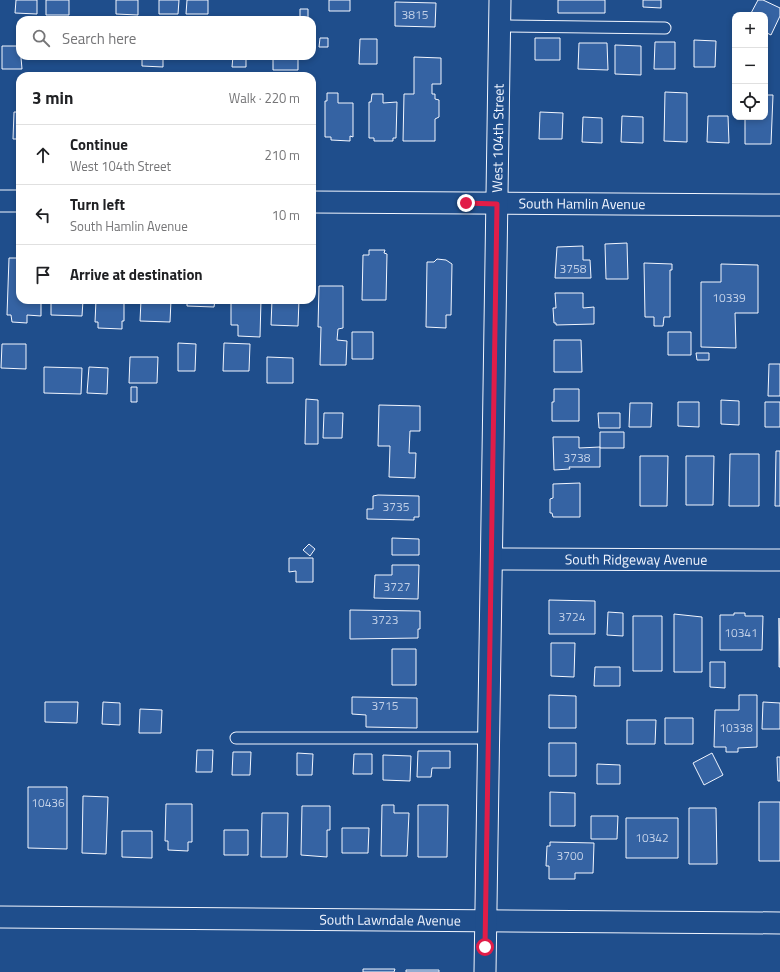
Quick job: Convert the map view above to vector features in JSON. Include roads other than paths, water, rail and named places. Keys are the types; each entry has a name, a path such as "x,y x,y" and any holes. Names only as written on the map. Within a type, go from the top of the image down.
{"street":[{"name":"West 104th Street","path":"485,972 500,0"},
{"path":"0,200 16,201"},
{"name":"South Hamlin Avenue","path":"316,202 780,205"},
{"name":"South Ridgeway Avenue","path":"492,559 780,560"},
{"name":"South Lawndale Avenue","path":"0,917 780,923"}],"lane":[{"path":"500,26 665,28"},
{"path":"236,738 489,738"}]}
